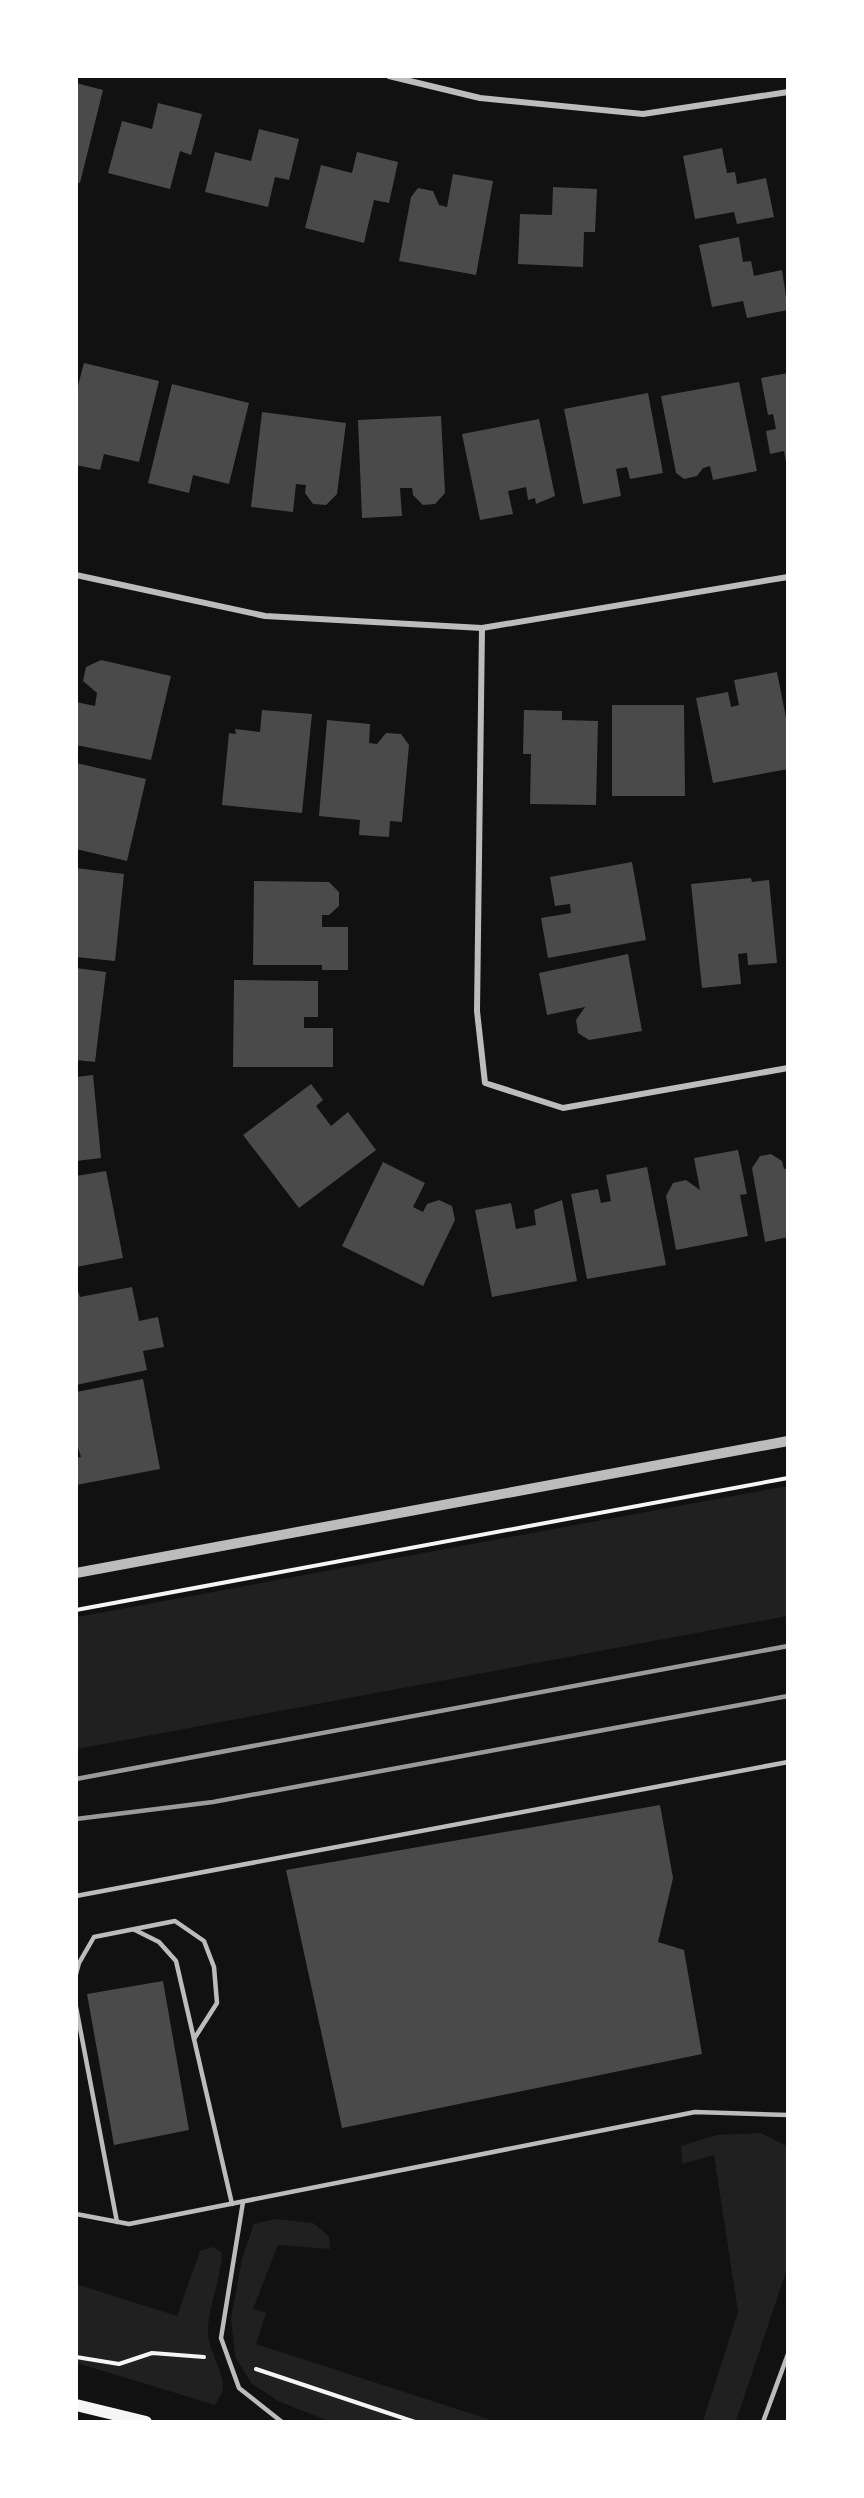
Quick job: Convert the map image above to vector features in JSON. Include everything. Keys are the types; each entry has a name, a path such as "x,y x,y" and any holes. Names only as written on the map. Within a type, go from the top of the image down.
{"main road":[{"path":"76,2405 146,2421"}],"street":[{"path":"389,76 480,98 643,114 788,92"},
{"path":"76,575 265,616 482,628 788,577"},
{"path":"482,628 477,1011 485,1083 563,1108 788,1068"},
{"path":"76,1572 788,1441"}],"lane":[{"path":"76,1896 788,1762"},
{"path":"76,1974 79,1963 94,1937 175,1921 204,1941 214,1967 217,2003 194,2039"},
{"path":"134,1930 159,1942 176,1961 231,2204"},
{"path":"76,2007 117,2222"},
{"path":"76,2214 129,2224 695,2112 788,2115"},
{"path":"243,2202 221,2337 239,2388 282,2421"},
{"path":"763,2421 788,2354"}],"path":[{"path":"76,1610 788,1478"},
{"path":"76,2357 119,2364 152,2354 214,2358"},
{"path":"250,2367 415,2421"}],"shaded area":[{"path":"787,1486 787,1616 77,1749 77,1617"},
{"path":"761,2133 787,2146 787,2269 736,2421 703,2421 738,2312 714,2155 682,2164 681,2146 717,2135"},
{"path":"276,2219 313,2223 329,2236 330,2249 278,2245 253,2309 266,2313 256,2344 494,2421 331,2422 278,2401 251,2383 235,2356 231,2318 242,2259 254,2224"},
{"path":"213,2247 222,2253 208,2330 210,2345 221,2373 223,2390 215,2405 77,2363 76,2284 177,2316 200,2251"}],"building":[{"path":"76,83 103,90 80,183 76,182"},
{"path":"158,103 202,114 191,155 180,151 170,189 108,173 122,121 152,129"},
{"path":"259,129 299,139 289,180 275,177 268,207 205,192 215,152 251,161"},
{"path":"722,148 727,173 735,172 737,184 766,178 774,217 737,224 734,212 695,219 683,156"},
{"path":"357,152 398,162 389,203 374,200 364,243 305,228 321,165 352,173"},
{"path":"453,174 493,181 476,275 399,261 411,197 418,188 433,191 439,205 447,207"},
{"path":"553,187 597,189 595,232 584,232 583,267 518,264 520,214 552,215"},
{"path":"739,237 743,262 751,261 754,276 782,270 788,310 747,318 743,301 712,307 699,245"},
{"path":"84,363 159,381 139,462 104,454 100,470 76,465 76,393"},
{"path":"788,373 788,462 786,462 784,451 770,454 766,431 776,429 773,414 768,415 761,378"},
{"path":"739,382 757,471 713,480 710,466 703,468 697,476 684,479 676,473 661,396"},
{"path":"172,384 249,403 229,484 193,475 189,493 148,483"},
{"path":"648,393 663,473 630,479 627,467 616,469 621,496 583,504 564,409"},
{"path":"262,412 346,423 337,494 326,505 313,504 305,493 306,485 296,484 293,512 251,507"},
{"path":"441,416 445,493 435,504 423,505 413,495 412,488 400,488 402,516 362,518 358,420"},
{"path":"539,419 555,496 536,504 535,498 528,500 526,487 508,491 513,514 480,520 462,434"},
{"path":"101,660 171,676 151,760 76,745 76,702 95,706 97,693 83,681 86,667"},
{"path":"777,672 788,728 788,769 713,783 696,698 728,692 731,707 739,705 734,680"},
{"path":"612,705 684,705 685,796 612,796"},
{"path":"262,710 312,714 302,813 222,805 229,733 236,734 235,729 260,732"},
{"path":"524,710 562,711 562,720 598,721 596,805 530,804 531,754 523,754"},
{"path":"327,720 370,724 369,743 377,744 386,733 401,734 409,745 402,822 390,821 389,837 359,835 360,820 319,816"},
{"path":"76,763 146,779 127,861 76,849"},
{"path":"632,862 646,940 548,958 541,918 571,913 570,904 555,906 550,877"},
{"path":"76,868 124,874 115,961 76,957"},
{"path":"751,878 752,882 769,880 777,963 748,965 747,953 738,954 741,984 702,988 691,884"},
{"path":"254,881 329,882 339,892 339,906 329,915 322,915 322,927 348,927 348,970 322,970 322,965 253,965"},
{"path":"628,954 642,1031 589,1040 578,1033 576,1020 585,1007 547,1015 539,973"},
{"path":"76,968 106,972 95,1062 76,1060"},
{"path":"234,980 318,981 318,1017 304,1017 304,1028 333,1028 333,1067 233,1067"},
{"path":"93,1075 101,1158 76,1161 76,1077"},
{"path":"311,1084 323,1100 316,1106 331,1126 348,1112 376,1150 299,1208 243,1135"},
{"path":"738,1150 747,1194 740,1195 748,1236 676,1250 666,1196 673,1183 686,1180 700,1190 694,1158"},
{"path":"771,1154 782,1161 784,1169 788,1168 788,1237 765,1242 752,1168 760,1156"},
{"path":"383,1162 425,1183 413,1207 423,1212 427,1204 439,1200 452,1206 455,1220 423,1286 342,1246"},
{"path":"647,1167 666,1265 587,1279 571,1194 598,1189 601,1203 611,1201 606,1175"},
{"path":"106,1171 123,1258 76,1267 76,1176"},
{"path":"562,1200 577,1281 492,1297 475,1210 511,1203 516,1229 536,1225 534,1210"},
{"path":"76,1285 80,1297 132,1287 139,1321 158,1317 164,1347 143,1351 147,1370 76,1385"},
{"path":"143,1379 160,1469 76,1485 76,1458 81,1457 76,1442 76,1392"},
{"path":"660,1805 673,1878 658,1942 684,1950 702,2054 342,2128 286,1870"},
{"path":"163,1981 189,2130 114,2145 87,1994"}],"railway":[{"path":"76,1779 788,1646"},
{"path":"76,1819 213,1802 788,1696"}]}
